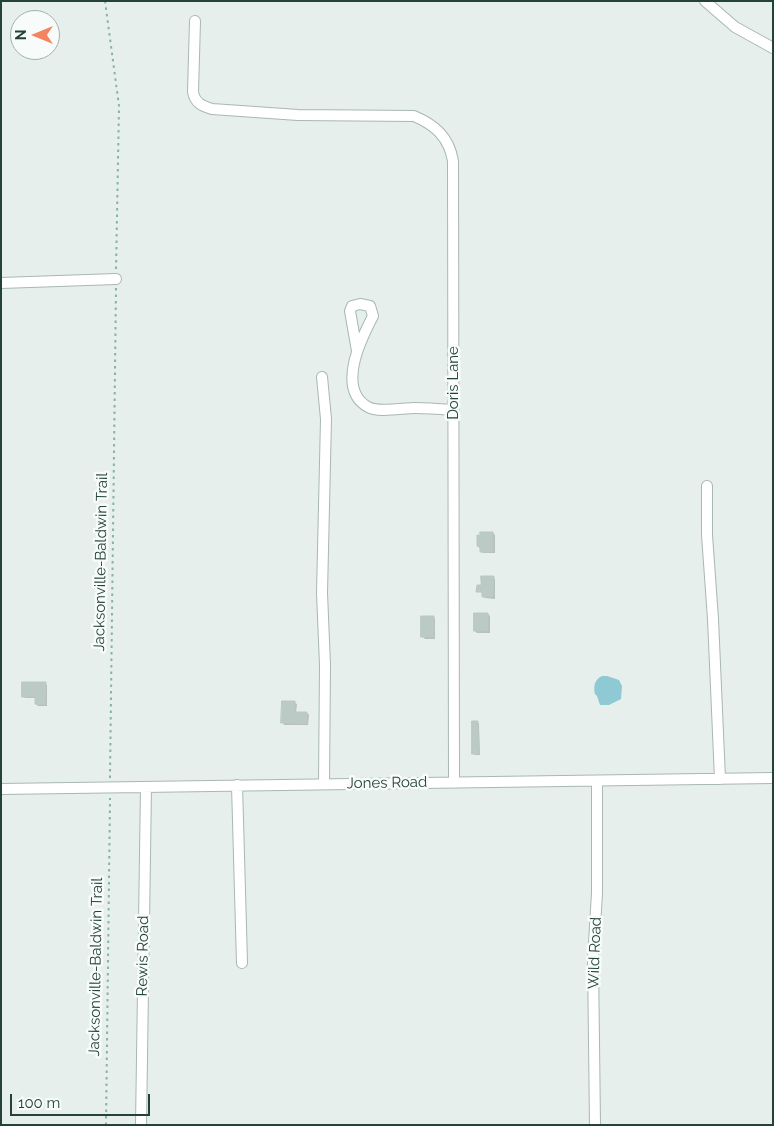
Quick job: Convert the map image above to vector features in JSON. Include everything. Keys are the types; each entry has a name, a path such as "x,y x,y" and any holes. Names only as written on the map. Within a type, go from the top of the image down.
{"street":[{"path":"705,1 735,27 773,48"},
{"name":"Doris Lane","path":"196,21 193,92 194,98 201,106 212,109 298,115 414,116 428,122 447,142 452,161 454,783"},
{"path":"1,283 116,279"},
{"path":"357,351 352,373 353,384 359,398 369,407 378,410 416,408 453,410"},
{"path":"322,377 326,419 322,593 324,784"},
{"path":"707,486 707,534 720,779"},
{"name":"Jones Road","path":"1,789 773,778"},
{"name":"Wild Road","path":"595,1125 593,959 597,893 597,782"},
{"path":"237,785 242,963"},
{"name":"Rewis Road","path":"140,1125 146,787"}],"path":[{"name":"Jacksonville-Baldwin Trail","path":"105,1 118,106 106,1125"}],"water":[{"path":"602,676 619,680 622,686 621,699 609,705 600,705 595,694 595,683"}],"building":[{"path":"480,532 493,532 493,552 480,552 480,547 477,546 477,535 480,535"},
{"path":"481,576 494,576 493,597 482,597 482,592 476,592 477,585 481,585"},
{"path":"474,613 488,613 488,631 474,631"},
{"path":"421,616 434,616 434,637 421,637"},
{"path":"22,682 46,682 45,705 35,704 35,697 22,697"},
{"path":"282,701 295,701 295,712 307,712 307,724 281,723"},
{"path":"472,721 478,721 479,754 472,754"}]}
